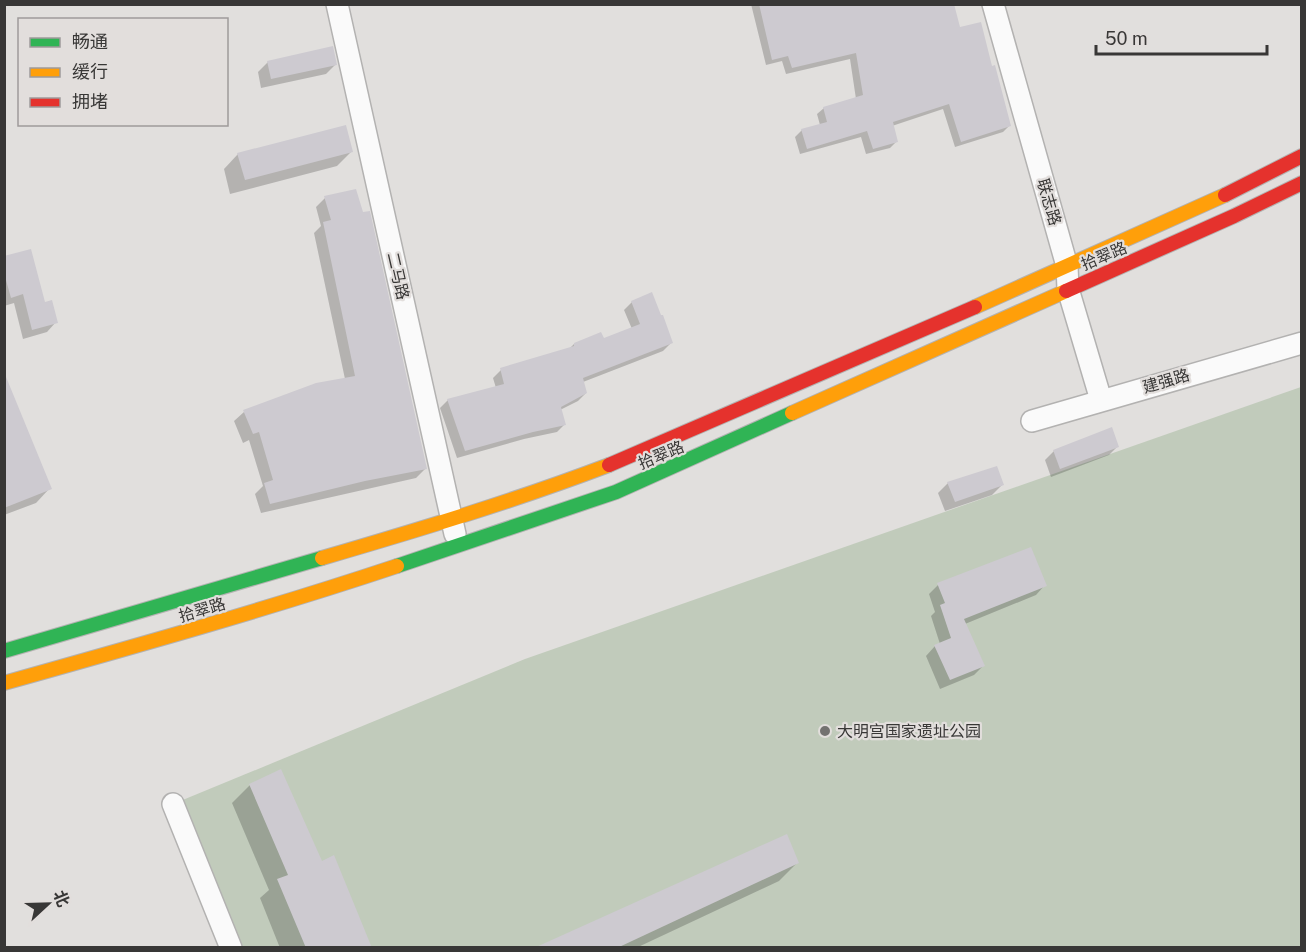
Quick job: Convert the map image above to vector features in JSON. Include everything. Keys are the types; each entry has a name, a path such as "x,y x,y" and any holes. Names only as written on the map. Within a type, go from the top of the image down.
{"main road":[{"name":"拾翠路","path":"4,651 452,520 618,462 1180,216 1302,156"},
{"name":"拾翠路","path":"4,683 187,632 458,547 627,488 1224,221 1302,183"}],"street":[{"name":"二马路","path":"337,4 458,547"},
{"name":"联志路","path":"993,4 1066,266 1068,289 1101,400"},
{"name":"建强路","path":"1032,421 1302,343"},
{"path":"173,804 231,948"}],"green space":[{"name":"大明宫国家遗址公园","path":"1301,387 1301,947 231,947 173,804 525,659"}],"building":[{"path":"759,4 954,4 960,27 981,22 1011,126 961,142 949,104 893,122 898,142 873,149 867,131 807,149 801,129 827,122 823,107 863,95 856,53 792,68 788,56 772,60"},
{"path":"333,46 337,65 271,79 267,61"},
{"path":"346,125 353,152 245,180 237,153"},
{"path":"356,189 363,212 370,211 427,469 270,504 264,483 273,480 259,432 253,434 243,410 316,383 355,376 323,222 331,220 324,196"},
{"path":"31,249 45,302 52,300 58,323 32,330 23,294 11,298 4,273 4,256"},
{"path":"652,292 673,343 583,378 587,393 561,407 566,425 465,451 447,399 504,384 500,368 574,346 574,343 601,332 604,338 640,324 631,301"},
{"path":"4,372 52,489 4,508"},
{"path":"1112,427 1119,447 1060,469 1053,450"},
{"path":"997,466 1004,485 955,502 947,482"},
{"path":"1031,547 1047,586 964,619 985,666 950,680 934,645 951,638 940,605 945,603 937,583"},
{"path":"281,769 322,861 334,855 372,948 306,948 277,879 288,875 249,784"},
{"path":"787,834 799,863 617,948 534,948"}],"traffic: fast":[{"path":"397,566 616,492 792,413"},
{"path":"4,651 322,558"}],"traffic: slow":[{"path":"975,307 1225,195"},
{"path":"792,413 1066,291"},
{"path":"322,558 538,491 609,465"},
{"path":"4,683 251,612 397,566"}],"traffic: jam":[{"path":"1225,195 1302,156"},
{"path":"1066,291 1302,183"},
{"path":"609,465 975,307"}],"place":[{"name":"大明宫国家遗址公园","path":"825,731"}]}
